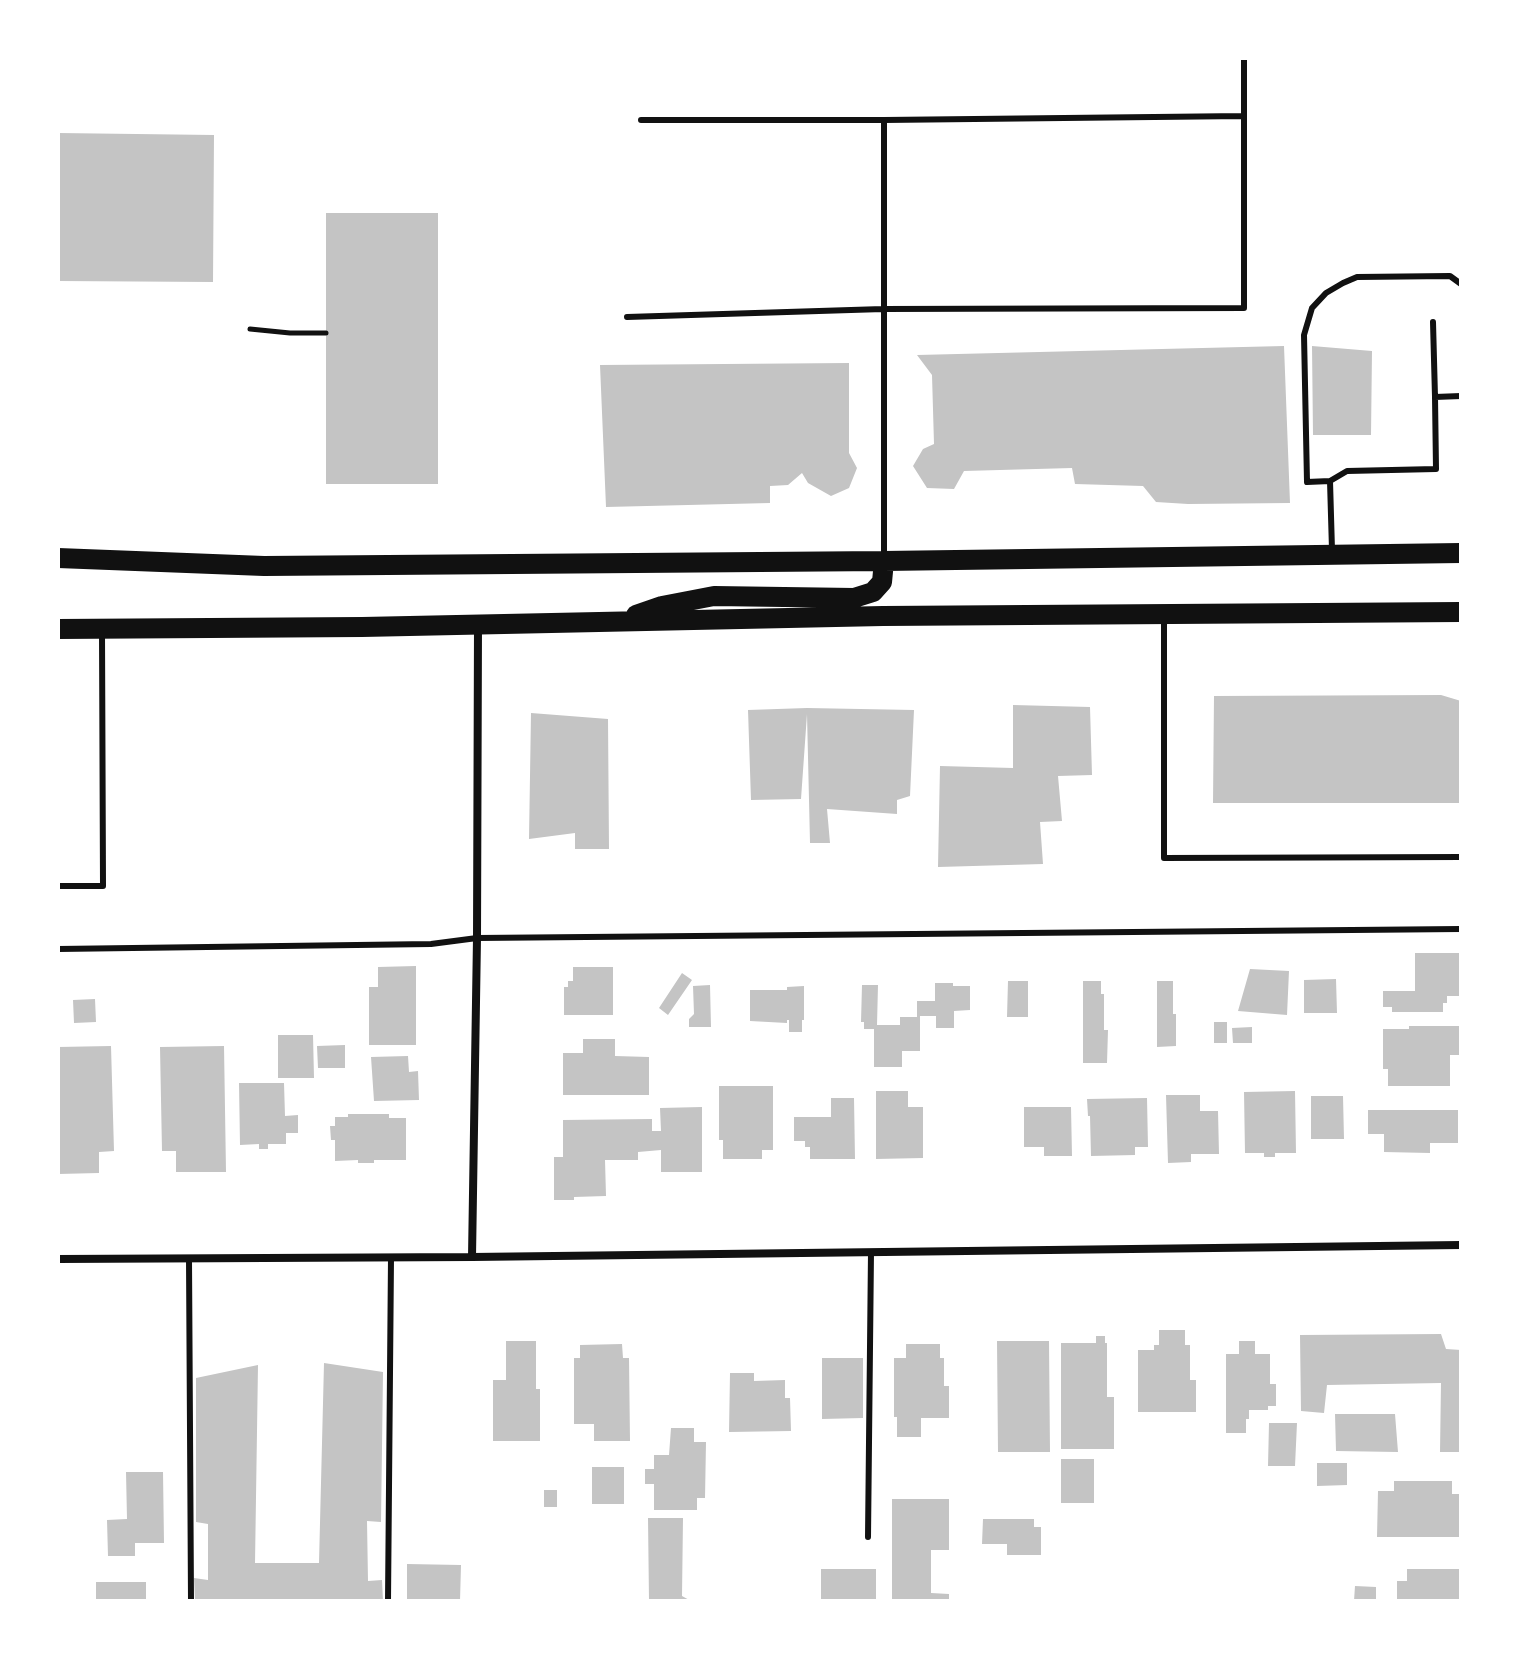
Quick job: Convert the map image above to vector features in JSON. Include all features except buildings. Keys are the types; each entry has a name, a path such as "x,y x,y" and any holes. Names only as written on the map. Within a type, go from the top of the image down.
{"main road":[{"path":"58,558 264,566 1461,553"},
{"path":"617,622 662,606 714,596 854,598 873,592 882,582 884,561"},
{"path":"58,629 883,616 1461,612"}],"street":[{"path":"472,1257 478,624"},
{"path":"58,1259 1461,1245"}],"lane":[{"path":"627,317 883,309 1244,308 1244,58"},
{"path":"641,120 1244,116"},
{"path":"884,120 884,561"},
{"path":"1433,322 1436,469 1347,471 1330,481 1307,482 1304,335 1312,308 1326,293 1357,277 1450,276 1461,284"},
{"path":"1435,397 1461,396"},
{"path":"1330,481 1332,555"},
{"path":"1164,613 1164,858 1461,857"},
{"path":"58,886 103,886 102,628"},
{"path":"58,949 431,944 477,938 1461,929"},
{"path":"868,1537 871,1252"},
{"path":"388,1601 391,1258"},
{"path":"189,1259 191,1601"}],"path":[{"path":"250,329 326,333"}]}
